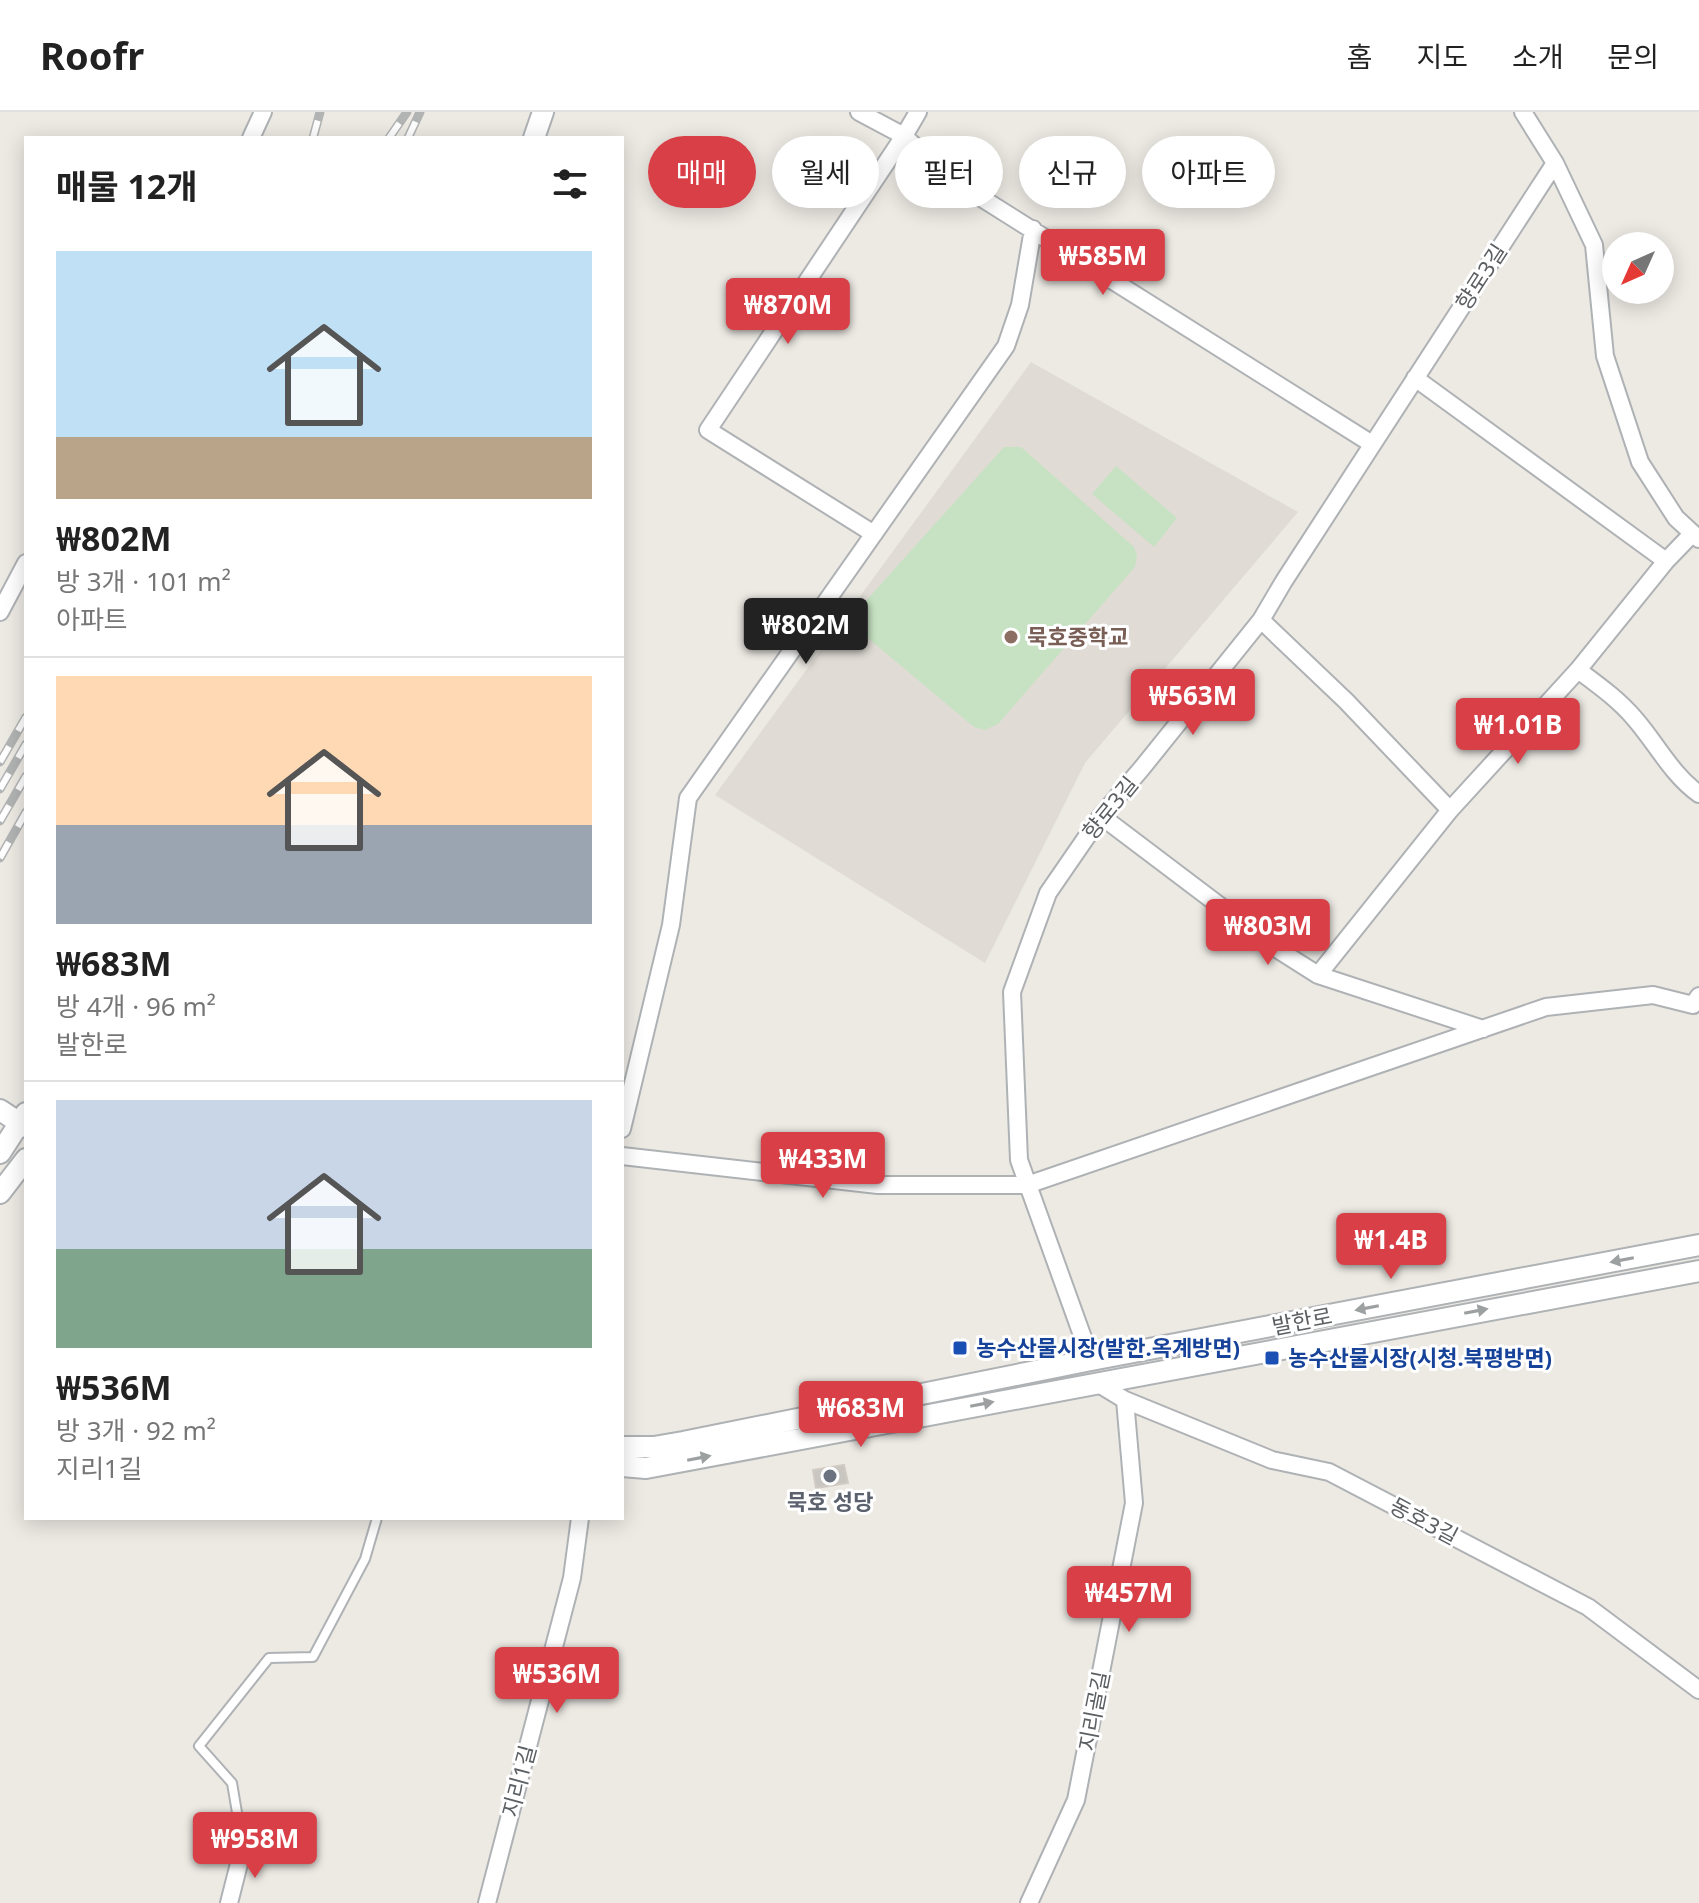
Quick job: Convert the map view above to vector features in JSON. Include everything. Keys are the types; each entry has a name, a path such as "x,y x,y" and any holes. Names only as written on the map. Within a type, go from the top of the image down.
{"street":[{"path":"252,136 263,112"},
{"path":"535,136 543,112"},
{"path":"859,112 904,136 918,112"},
{"path":"1318,975 1450,810 1578,670 1666,561 1696,536 1676,518 1640,462 1605,356 1594,245 1555,163 1523,112"},
{"path":"874,534 708,430 895,150"},
{"name":"향로3길","path":"1091,1360 1019,1160 1012,992 1048,893 1101,816 1261,620 1555,163"},
{"path":"999,208 1372,444"},
{"path":"624,1121 671,925 688,798 1006,346 1020,305 1033,229"},
{"path":"1415,378 1666,561"},
{"path":"0,612 24,567"},
{"path":"1261,620 1346,701 1450,810"},
{"path":"1578,670 1615,698 1685,785 1699,794"},
{"path":"1101,816 1277,949 1318,975 1483,1029"},
{"path":"624,1156 878,1185 1027,1185 1546,1007 1653,995 1693,1005 1699,996"},
{"path":"0,1110 24,1121 2,1145 24,1156"},
{"path":"0,1193 24,1160"},
{"name":"발한로","path":"624,1447 654,1447 683,1442 1091,1360 1699,1245"},
{"name":"발한로","path":"624,1466 646,1468 1699,1271"},
{"path":"1091,1360 1097,1383 1125,1400"},
{"name":"동호3길","path":"1125,1400 1272,1460 1329,1472 1588,1607 1699,1690"},
{"name":"지리골길","path":"1029,1903 1076,1800 1134,1503 1125,1400"},
{"name":"지리1길","path":"487,1903 572,1578 580,1520"},
{"path":"229,1903 243,1848"}],"lane":[{"path":"243,1848 232,1783 199,1746 269,1658 313,1657 365,1559 376,1520"}],"shaded area":[{"name":"묵호중학교","path":"1031,362 1298,512 1085,763 985,963 715,795"}],"green space":[{"path":"1004,447 1021,447 1134,547 1137,556 1135,567 998,724 985,730 974,727 863,634 855,616"},
{"path":"1116,466 1177,518 1154,547 1092,494"}],"building":[{"name":"묵호 성당","path":"844,1465 848,1483 816,1488 813,1470"}],"railway":[{"path":"314,136 320,112"},
{"path":"390,136 407,112"},
{"path":"409,136 420,112"},
{"path":"0,762 24,720"},
{"path":"0,789 24,747"},
{"path":"0,821 24,779"},
{"path":"0,858 24,816"}],"place":[{"name":"묵호중학교","path":"1011,637"},
{"name":"농수산물시장(발한.옥계방면)","path":"960,1348"},
{"name":"농수산물시장(시청.북평방면)","path":"1272,1358"},
{"name":"묵호 성당","path":"830,1476"}]}
